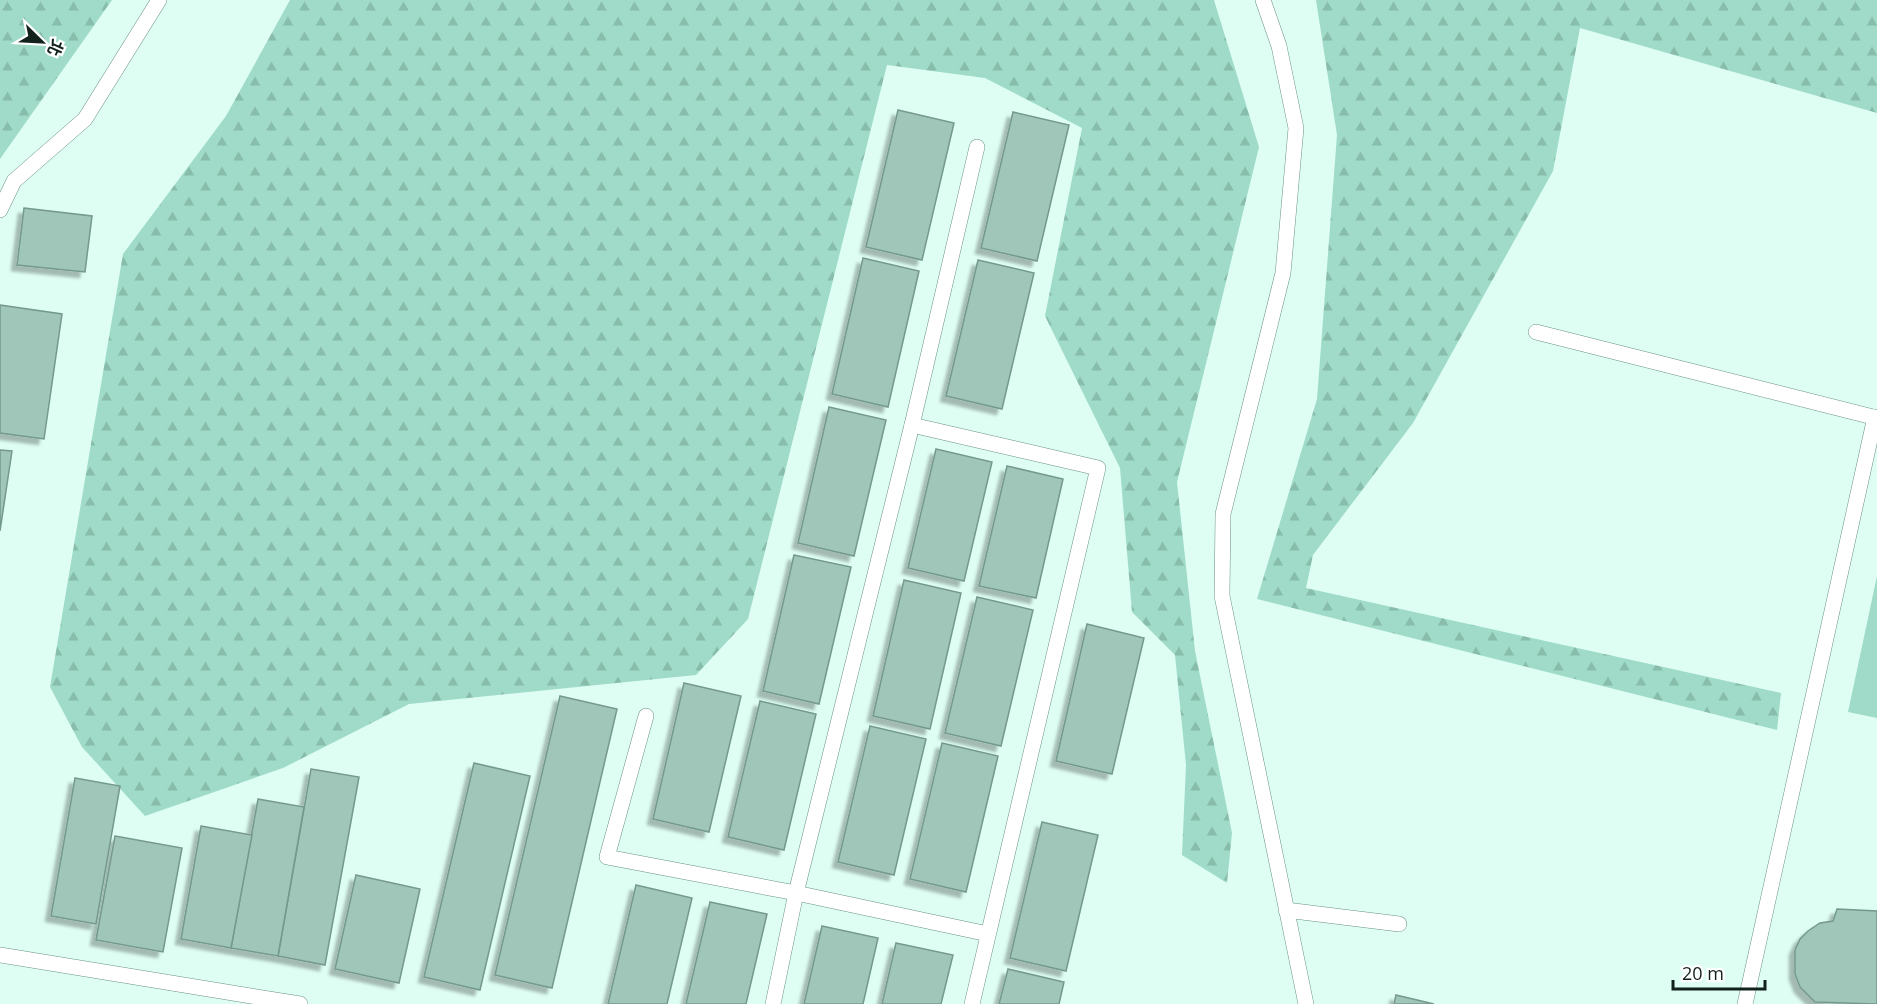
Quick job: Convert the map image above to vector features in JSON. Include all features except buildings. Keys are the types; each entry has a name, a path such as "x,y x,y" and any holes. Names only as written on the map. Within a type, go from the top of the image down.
{"lane":[{"path":"0,210 14,181 85,119 159,0"},
{"path":"1263,0 1279,46 1296,128 1283,273 1223,514 1222,596 1306,1004"},
{"path":"773,1004 796,893 912,425 976,147"},
{"path":"1536,332 1876,417 1745,1004"},
{"path":"912,425 1098,468 972,1004"},
{"path":"646,716 607,857 796,893 988,934"},
{"path":"1286,910 1399,924"},
{"path":"0,955 300,1004"}],"green space":[{"path":"0,0 112,0 0,159"},
{"path":"290,0 1214,0 1259,147 1177,482 1195,651 1232,833 1227,883 1182,855 1186,765 1175,655 1132,612 1120,468 1045,316 1082,128 985,78 887,65 748,619 696,675 409,704 283,768 145,816 82,747 50,687 123,254 226,116"},
{"path":"1316,0 1877,0 1877,113 1580,28 1553,171 1413,423 1313,555 1306,588 1781,693 1777,730 1257,599 1317,399 1337,135"},
{"path":"1877,576 1877,718 1848,712"}]}
